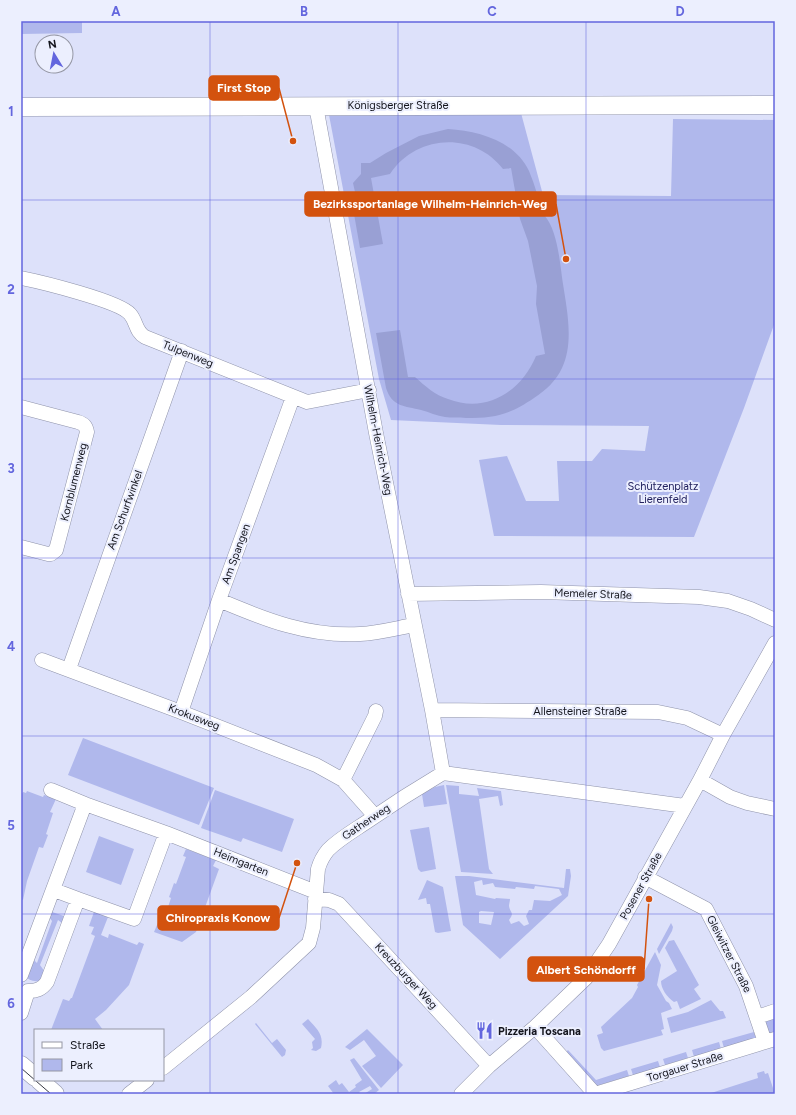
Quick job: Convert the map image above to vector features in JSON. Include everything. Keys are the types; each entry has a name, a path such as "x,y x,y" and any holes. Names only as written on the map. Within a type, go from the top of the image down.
{"main road":[{"name":"Königsberger Straße","path":"21,107 775,104"},
{"path":"21,1065 34,1076"},
{"path":"40,1081 55,1094"}],"street":[{"name":"Wilhelm-Heinrich-Weg","path":"316,106 368,390 432,710 443,773"},
{"name":"Tulpenweg","path":"21,278 109,302 130,314 140,334 145,337 307,402 368,390"},
{"name":"Am Schurfwinkel","path":"69,669 182,351"},
{"name":"Am Spangen","path":"181,712 219,600 293,397"},
{"name":"Kornblumenweg","path":"21,407 78,422 86,427 86,437 56,550 51,554 44,554 21,546"},
{"name":"Memeler Straße","path":"408,594 541,592 699,597 728,601 751,609 775,620"},
{"path":"219,600 260,617 308,631 334,634 361,634 414,625"},
{"name":"Posener Straße","path":"461,1094 489,1066 535,1027 586,978 609,944 775,643"},
{"name":"Krokusweg","path":"42,660 69,669 316,765 343,780 375,816"},
{"name":"Allensteiner Straße","path":"432,710 658,712 687,718 723,735"},
{"path":"343,780 375,716 376,711"},
{"path":"443,773 685,806"},
{"name":"Gatherweg","path":"164,1067 251,997 309,943 313,928 318,869 320,861 327,851 339,841 415,789 443,773"},
{"path":"700,780 736,799 775,809"},
{"name":"Heimgarten","path":"51,790 85,804 166,833 316,896"},
{"path":"21,975 85,804"},
{"path":"54,890 134,919 166,833"},
{"name":"Gleiwitzer Straße","path":"645,877 706,909 746,986 757,1017 770,1041"},
{"name":"Kreuzburger Weg","path":"316,896 339,904 489,1066"},
{"path":"21,1013 25,986 33,991 43,987 46,982 78,898"},
{"path":"757,1017 775,1011"},
{"path":"535,1027 595,1094"},
{"name":"Torgauer Straße","path":"595,1094 770,1041"},
{"path":"128,1094 146,1081"}],"green space":[{"path":"21,21 82,21 82,33 21,34"},
{"name":"Schützenplatz Lierenfeld","path":"521,113 543,195 671,196 673,119 775,120 775,322 744,408 694,537 494,536 479,460 507,456 526,501 559,501 557,461 592,461 602,449 645,451 649,426 501,425 391,420 379,379 329,115"},
{"path":"83,738 214,788 199,825 68,775"},
{"path":"444,785 447,804 424,807 422,794 435,787"},
{"path":"446,785 459,786 459,794 479,796 477,788 501,791 503,805 500,806 498,796 479,799 489,869 493,874 461,872"},
{"path":"215,790 294,819 282,852 243,838 241,842 201,828"},
{"path":"27,791 43,797 44,795 56,799 50,812 53,813 46,834 48,835 43,848 39,847 27,881 23,900 21,899 21,796 23,792 26,793"},
{"path":"429,827 436,869 421,872 418,869 410,830"},
{"path":"99,836 134,849 121,885 86,872"},
{"path":"186,849 216,860 213,866 219,869 196,932 182,942 154,932 160,918 164,919 171,898 169,897 174,883 176,884 186,857 183,856"},
{"path":"566,869 570,869 571,876 568,896 500,959 463,925 455,876 469,876 564,888","holes":["482,880 483,885 493,883 495,887 534,889 535,886 559,889 562,895 550,901 534,900 532,910 529,910 526,916 529,924 524,926 519,921 511,924 509,920 512,914 509,906 510,899 495,899 476,895 474,882","479,912 494,912 491,925 479,923"]},
{"path":"427,880 443,887 451,931 435,932 430,904 427,904 426,898 418,900"},
{"path":"52,912 64,916 62,923 58,920 40,965 45,972 39,981 33,981 25,975 31,957 37,963 52,921 49,917"},
{"path":"94,912 108,917 101,935 108,938 109,934 137,945 139,942 144,944 129,985 106,1010 95,1019 102,1029 51,1029 63,999 69,1001 72,998 95,936 91,934 94,927 89,926"},
{"path":"671,923 673,927 672,931 659,954 657,949"},
{"path":"674,940 699,985 694,989 701,999 680,1009 677,1001 674,1002 665,993 661,981 677,971 665,948 669,941"},
{"path":"655,952 661,965 657,985 672,1009 661,1013 664,1029 661,1030 663,1035 604,1051 601,1048 597,1035 603,1033 601,1027 632,998 638,987 637,985"},
{"path":"711,1000 720,1011 723,1011 726,1018 671,1033 667,1018 688,1012"},
{"path":"775,1013 775,1036 769,1036 763,1018"},
{"path":"308,1019 319,1032 322,1039 321,1048 316,1051 311,1050 313,1048 312,1042 315,1039 302,1024"},
{"path":"256,1023 272,1043 277,1039 286,1050 285,1055 282,1057 255,1024"},
{"path":"367,1029 403,1065 381,1088 362,1066 376,1056 364,1040 350,1050 345,1047"},
{"path":"754,1032 756,1039 724,1048 722,1041"},
{"path":"719,1042 721,1049 694,1057 692,1050"},
{"path":"568,1050 596,1080 627,1070 629,1076 596,1086 565,1053"},
{"path":"686,1052 688,1058 665,1065 663,1059"},
{"path":"354,1058 379,1090 374,1094 364,1094 372,1089 370,1086 359,1092 360,1094 334,1094 328,1086 336,1080 339,1085 342,1083 349,1092 362,1080 350,1060"},
{"path":"658,1061 660,1067 633,1075 631,1069"},
{"path":"764,1071 765,1074 768,1073 775,1094 708,1094 758,1078 757,1073"}],"shaded area":[{"path":"448,129 484,135 505,145 515,152 523,161 531,176 544,215 549,221 552,229 559,258 569,337 566,358 560,373 547,388 525,404 509,412 494,416 476,418 445,417 400,405 395,402 386,388 376,333 400,330 408,377 415,377 434,393 462,403 476,404 501,397 521,380 536,356 545,354 536,304 537,286 528,241 520,219 511,168 503,169 491,157 477,148 461,143 445,142 430,145 415,151 401,161 390,174 371,178 383,244 360,248 354,214 357,211 353,194 355,192 353,183 361,174 361,163 370,163 419,136"}],"tram line":[{"path":"21,1068 34,1079"},
{"path":"36,1081 51,1094"}],"place":[{"name":"First Stop","path":"293,141"},
{"name":"Bezirkssportanlage Wilhelm-Heinrich-Weg","path":"566,259"},
{"name":"Chiropraxis Konow","path":"297,863"},
{"name":"Albert Schöndorff","path":"649,899"},
{"name":"Pizzeria Toscana","path":"485,1031"}]}
